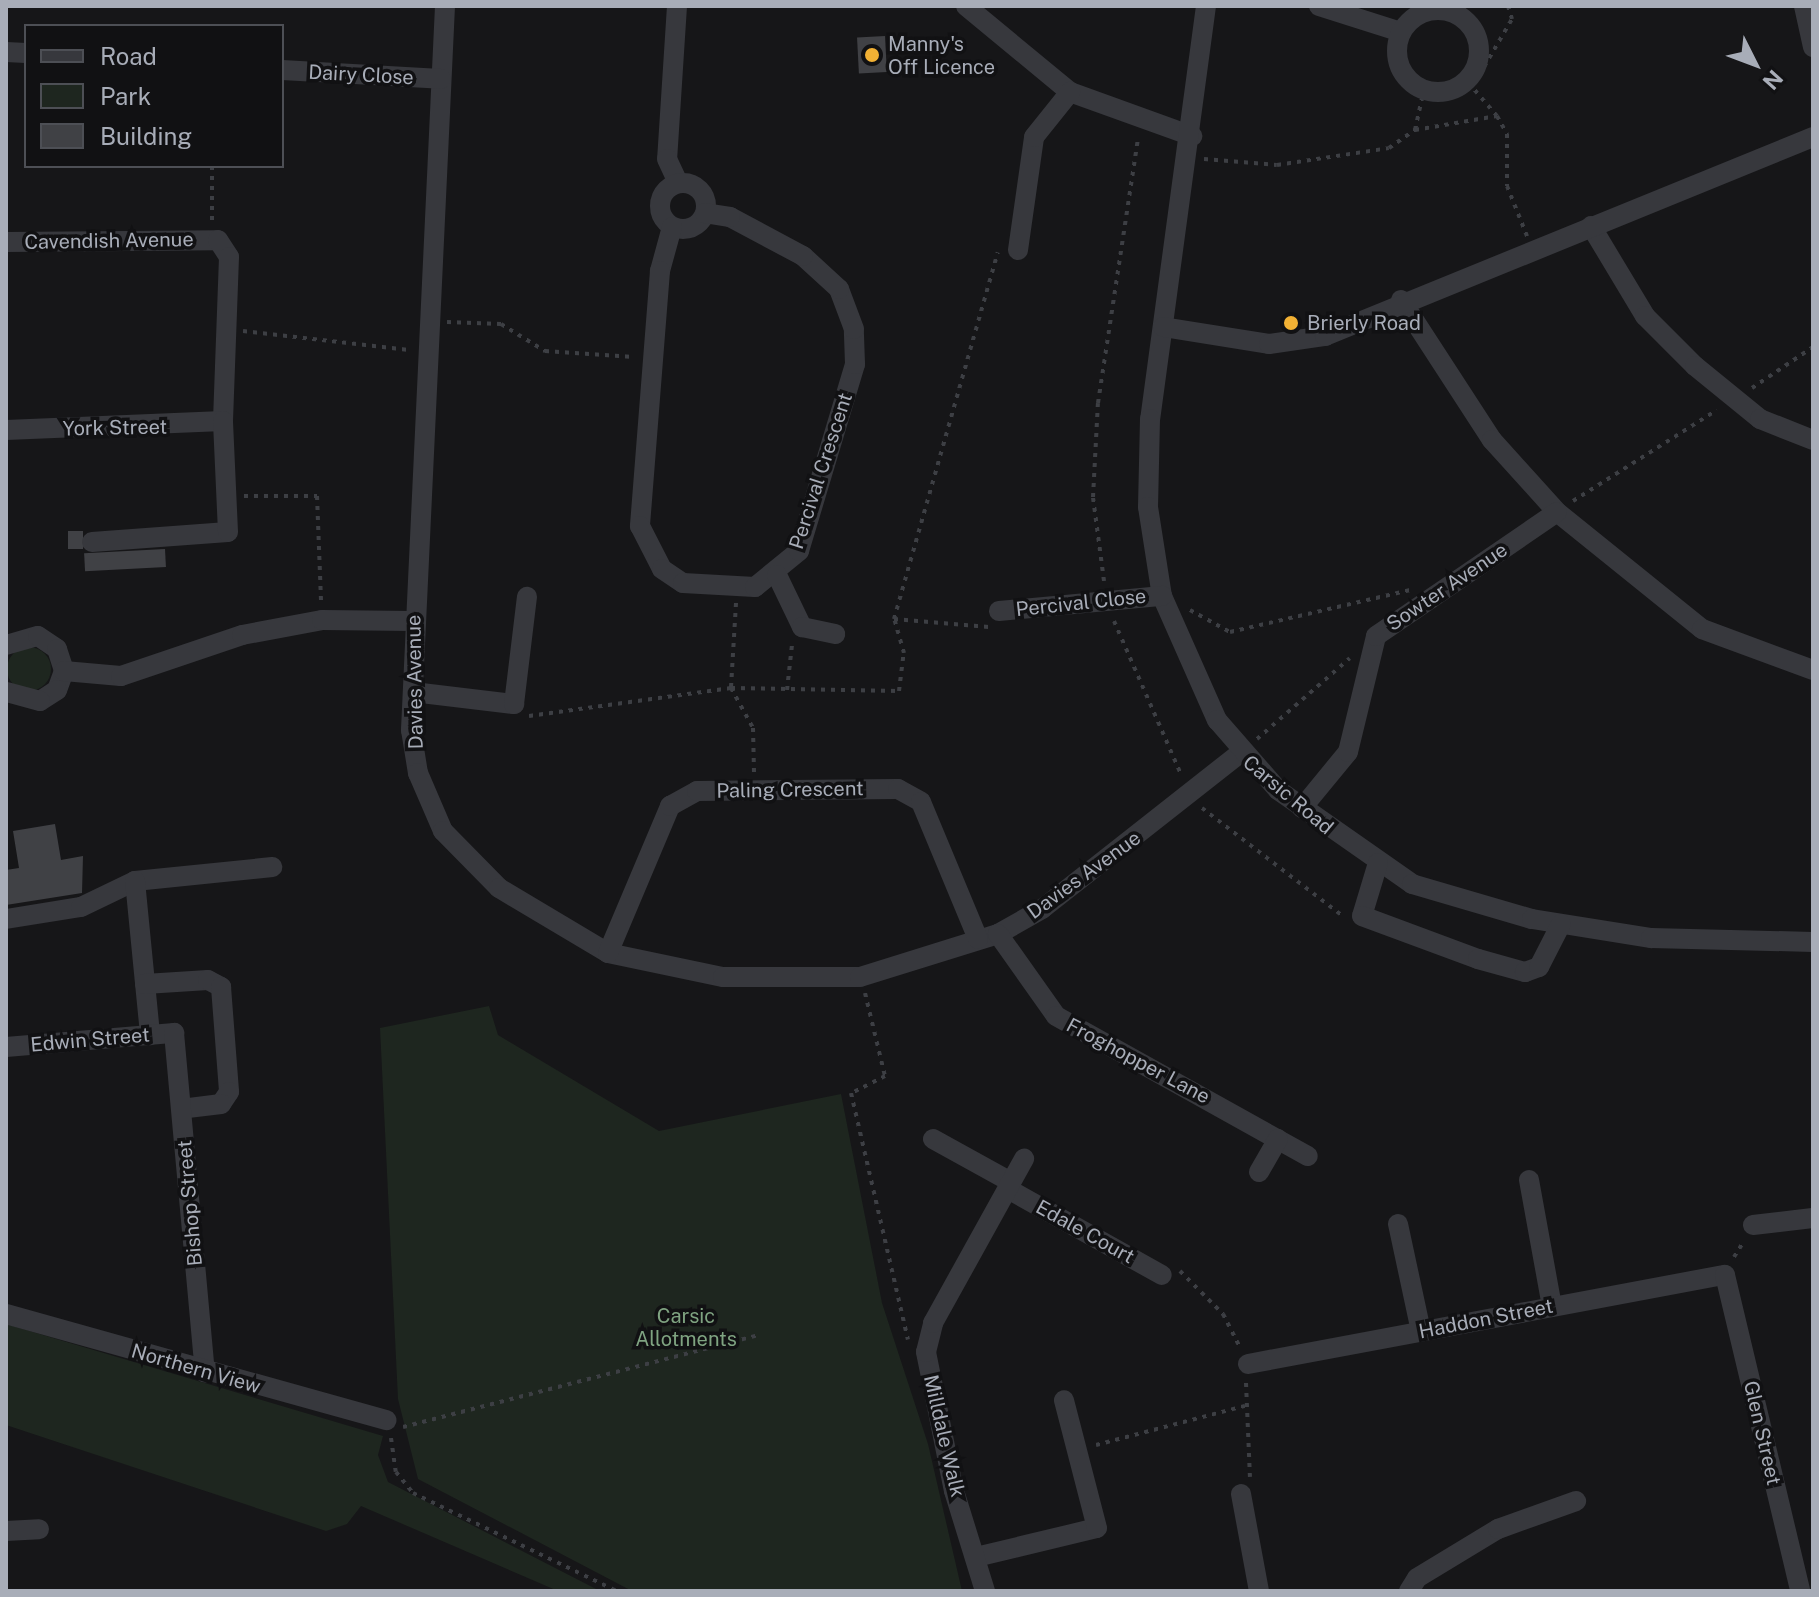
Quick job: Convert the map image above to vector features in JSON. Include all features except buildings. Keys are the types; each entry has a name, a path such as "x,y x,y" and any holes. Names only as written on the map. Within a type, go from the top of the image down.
{"street":[{"name":"Davies Avenue","path":"445,6 412,621 413,692 418,773 443,831 499,888 608,953 723,977 860,977 988,936 1042,909 1239,754"},
{"path":"672,227 695,226 705,213 700,190 678,183 667,159 677,6"},
{"path":"966,6 1070,92 1192,136"},
{"name":"Carsic Road","path":"1206,6 1192,136 1163,327 1148,507 1162,596 1239,754 1302,808 1378,863 1424,888 1561,924 1651,938 1813,942"},
{"path":"1319,6 1401,32"},
{"path":"1804,6 1813,47"},
{"path":"1430,9 1454,13 1474,31 1478,57 1470,82 1446,91 1424,89 1397,59 1401,32 1430,9"},
{"name":"Dairy Close","path":"284,70 441,79"},
{"path":"1018,250 1034,137 1070,92"},
{"path":"1163,327 1269,344 1325,336 1401,300 1813,137"},
{"path":"678,183 660,203 672,227 660,271 640,526 646,547 683,583 737,589 777,575 802,627 835,634"},
{"name":"Percival Crescent","path":"705,213 730,217 803,256 839,289 854,329 855,364 799,551 777,575"},
{"path":"1591,226 1645,316 1735,400 1813,440"},
{"name":"Cavendish Avenue","path":"6,242 212,240 229,257 229,330 223,421 231,526 223,535 92,542"},
{"path":"1401,300 1492,440 1557,512 1702,629 1813,670"},
{"name":"York Street","path":"6,430 223,421"},
{"name":"Sowter Avenue","path":"1302,808 1348,752 1376,636 1557,512"},
{"name":"Percival Close","path":"999,611 1162,596"},
{"path":"413,692 514,704 527,597"},
{"path":"64,671 121,676 242,635 322,620 412,621"},
{"path":"6,645 38,636 57,649 64,671 57,690 40,701 6,692"},
{"name":"Paling Crescent","path":"608,953 670,806 697,791 898,789 921,802 988,936"},
{"path":"1378,863 1362,916 1478,959 1525,972 1539,967 1561,924"},
{"path":"6,919 81,907 135,881 272,867"},
{"path":"135,881 150,1035"},
{"name":"Froghopper Lane","path":"988,936 1056,1016 1308,1156"},
{"path":"145,984 208,980 221,987 229,1092 221,1104 181,1109"},
{"name":"Edwin Street","path":"6,1047 174,1033"},
{"name":"Bishop Street","path":"174,1033 205,1373"},
{"name":"Edale Court","path":"933,1139 1162,1275"},
{"path":"1259,1172 1278,1139"},
{"name":"Milldale Walk","path":"985,1591 954,1491 926,1352 933,1323 1024,1159"},
{"path":"1529,1180 1552,1307"},
{"path":"1753,1225 1813,1218"},
{"path":"1398,1224 1421,1331"},
{"name":"Haddon Street","path":"1248,1364 1725,1275"},
{"name":"Glen Street","path":"1725,1275 1800,1591"},
{"name":"Northern View","path":"6,1314 205,1373 386,1420"},
{"path":"976,1557 1097,1528 1064,1400"},
{"path":"1241,1494 1259,1591"},
{"path":"1409,1591 1417,1578 1498,1529 1576,1501"},
{"path":"6,1531 39,1529"}],"path":[{"path":"1508,6 1512,19 1470,82 1507,134 1507,186 1532,250"},
{"path":"1415,130 1424,89"},
{"path":"1188,157 1277,165 1389,148 1415,130 1497,116"},
{"path":"212,168 212,240"},
{"path":"514,704 513,714 541,717 731,688 899,691 904,653 894,619 999,248 1018,250"},
{"path":"429,321 501,324 545,351 654,359"},
{"path":"229,330 427,353"},
{"path":"1557,512 1813,347"},
{"path":"230,496 317,496 322,620"},
{"path":"1162,596 1230,632 1404,588 1431,598"},
{"path":"737,589 731,688 753,728 754,791"},
{"path":"894,619 986,632 999,611"},
{"path":"787,690 796,613"},
{"path":"1239,754 1376,636"},
{"path":"860,977 885,1076 851,1093 909,1343 926,1352"},
{"path":"1725,1275 1753,1225"},
{"path":"1162,1275 1179,1270 1201,1288 1248,1364 1245,1406 1250,1482 1241,1494"},
{"path":"386,1420 403,1427 756,1336"},
{"path":"1077,1450 1245,1406"},
{"path":"386,1420 396,1472 413,1493 617,1591"}],"green space":[{"path":"29,647 45,653 51,669 45,685 29,691 13,685 7,669 13,653"},
{"name":"Carsic Allotments","path":"489,1006 498,1035 659,1131 841,1094 882,1303 928,1444 962,1591 632,1591 418,1479 398,1399 380,1028"},
{"path":"6,1324 383,1436 378,1455 388,1482 600,1591 558,1591 361,1506 347,1524 326,1531 6,1425"}],"place":[{"name":"Manny's Off Licence","path":"872,55"},
{"name":"Brierly Road","path":"1291,323"}]}
